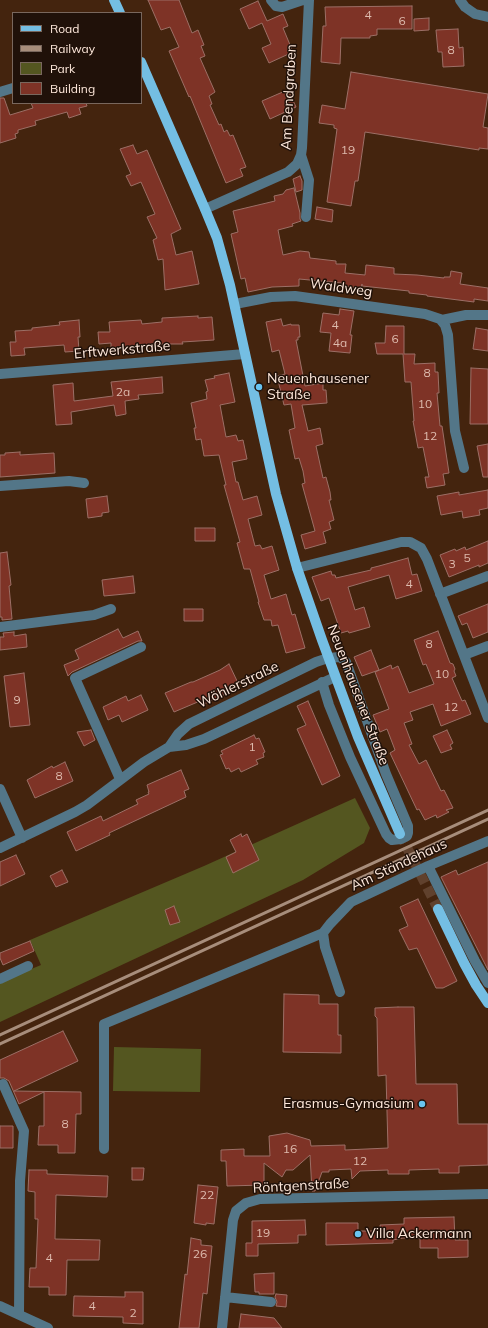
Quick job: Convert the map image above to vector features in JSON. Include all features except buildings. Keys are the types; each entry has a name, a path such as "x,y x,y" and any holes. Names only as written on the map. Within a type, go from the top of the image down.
{"main road":[{"path":"114,0 120,12"},
{"name":"Neuenhausener Straße","path":"142,64 205,209 222,253 235,304 276,494 297,568 335,677 372,771 400,834"},
{"path":"438,909 470,975 488,1002"}],"street":[{"path":"271,0 276,6 282,7 303,0"},
{"name":"Am Bendgraben","path":"205,209 288,172 297,164 301,155 309,0"},
{"path":"460,0 465,7 475,14 488,18"},
{"path":"0,92 12,88"},
{"path":"301,155 309,180 306,218"},
{"name":"Waldweg","path":"235,304 271,297 295,296 425,314 442,320"},
{"path":"464,468 455,431 448,335 442,320 466,315 488,315"},
{"name":"Erftwerkstraße","path":"0,374 245,354"},
{"path":"0,486 69,481 84,483"},
{"path":"297,568 401,542 410,542 420,548 425,555 488,718"},
{"path":"440,594 488,576"},
{"path":"0,627 94,615 111,609"},
{"path":"464,656 488,646"},
{"path":"120,779 75,678 142,647"},
{"path":"322,682 329,705 350,757 386,834 392,840 401,839 407,836 408,826 386,774 346,662 340,657 328,658"},
{"name":"Wöhlerstraße","path":"169,747 178,734 190,724 316,662 328,658"},
{"name":"Wöhlerstraße","path":"0,848 87,806 120,779 156,754 169,747 186,745 204,739 335,677"},
{"path":"0,789 22,838"},
{"name":"Am Ständehaus","path":"323,933 352,902 428,866 488,841"},
{"path":"428,866 475,961 488,983"},
{"path":"104,1149 104,1024 323,933 325,947 340,992"},
{"path":"0,979 28,966"},
{"path":"3,1084 24,1131 20,1181 19,1314"},
{"name":"Röntgenstraße","path":"222,1328 234,1215 239,1207 246,1202 260,1200 488,1195"},
{"path":"225,1297 271,1302"},
{"path":"0,1306 48,1328"}],"green space":[{"path":"355,798 370,828 364,843 303,880 0,1022 0,982 41,965 30,940 204,866"},
{"path":"114,1047 201,1049 200,1092 113,1091"}],"tunnel":[{"path":"400,834 438,909"}],"railway":[{"path":"0,1035 488,810"},
{"path":"0,1044 488,819"}],"place":[{"name":"Neuenhausener Straße","path":"259,387"},
{"name":"Erasmus-Gymasium","path":"422,1104"},
{"name":"Villa Ackermann","path":"358,1234"}]}
